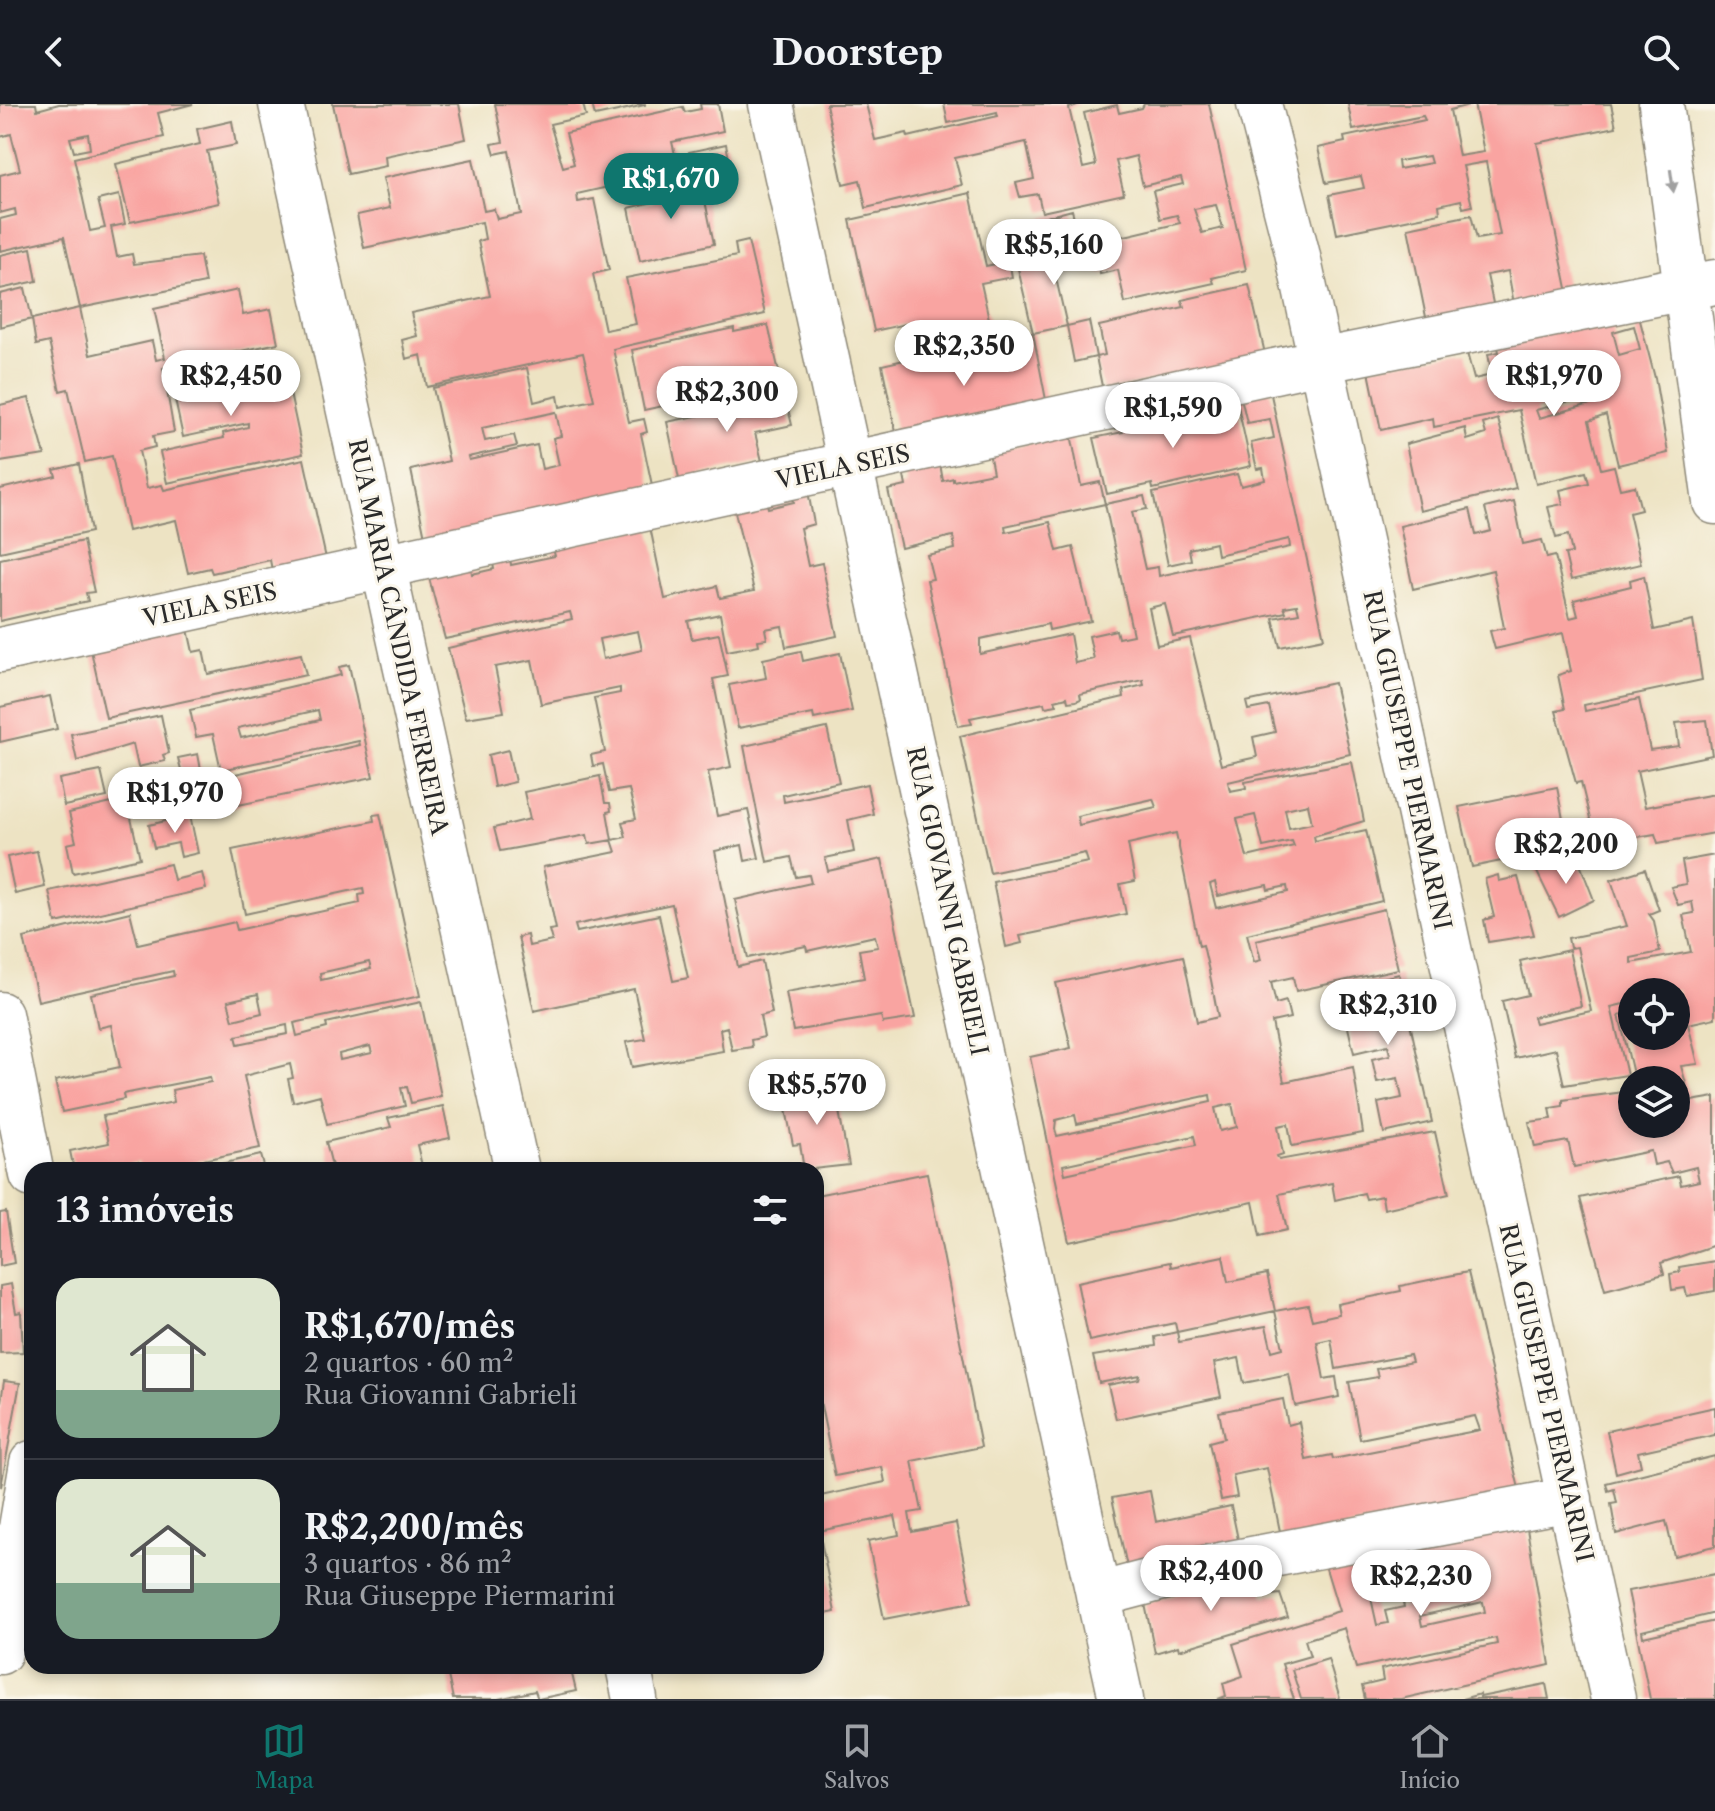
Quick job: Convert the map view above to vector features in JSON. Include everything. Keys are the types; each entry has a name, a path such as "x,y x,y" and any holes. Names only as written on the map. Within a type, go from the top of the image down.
{"street":[{"name":"RUA MARIA CÂNDIDA FERREIRA","path":"281,104 515,1162"},
{"name":"RUA GIOVANNI GABRIELI","path":"771,104 853,465 1121,1699"},
{"name":"RUA GIUSEPPE PIERMARINI","path":"1259,104 1320,361 1613,1699"},
{"path":"1661,104 1701,284 1715,502"},
{"name":"VIELA SEIS","path":"0,650 1320,361 1701,284"},
{"path":"0,1014 29,1162"},
{"path":"1098,1595 1193,1570 1570,1499"},
{"path":"0,1652 24,1510"},
{"path":"630,1674 635,1699"}],"building":[{"path":"0,104 36,104 37,110 59,104 193,104 158,113 164,137 74,158 90,231 105,228 98,200 119,195 125,224 111,227 117,257 132,254 134,264 200,256 205,283 80,308 64,237 0,251 0,219 16,215 15,209 0,213 0,175 20,170 11,134 0,137","holes":["88,134 90,149 74,152 70,138"]},
{"path":"333,104 459,104 466,139 385,156 386,166 348,174"},
{"path":"495,104 583,104 586,116 550,124 563,167 574,164 566,133 683,107 685,112 701,109 700,104 718,104 723,131 672,142 679,171 577,194 578,202 594,199 609,270 593,274 605,330 636,324 626,278 737,256 735,244 748,241 765,314 613,349 629,422 644,419 647,432 641,434 652,485 426,542 411,470 449,461 433,388 527,368 534,402 558,396 560,407 594,400 583,353 427,387 421,355 406,359 402,340 417,336 411,313 490,296 478,241 485,239 482,222 364,248 357,215 390,208 383,178 473,159 484,211 494,209 497,219 521,214 509,151 495,154 492,144 503,142","holes":["556,412 561,436 553,438 559,465 542,469 537,445 469,460 468,457 517,446 514,435 485,441 482,428"]},
{"path":"592,104 645,104 645,105 595,116"},
{"path":"826,104 866,104 875,140 907,133 908,137 998,116 997,112 948,123 944,104 1080,104 1069,108 1083,168 1096,165 1084,113 1117,105 1119,113 1142,108 1144,104 1209,104 1246,270 1212,278 1214,283 1125,303 1118,270 1100,274 1097,257 1115,254 1112,239 1180,223 1177,215 1160,219 1153,191 1183,184 1181,177 1143,186 1136,156 1116,161 1124,194 1042,212 1038,194 1020,197 1016,183 1034,179 1026,142 955,158 962,185 866,208 860,180 843,184","holes":["1216,205 1223,228 1202,233 1194,209"]},
{"path":"1348,104 1473,104 1450,110 1459,156 1484,152 1474,104 1611,104 1616,127 1537,143 1568,293 1514,304 1508,271 1487,275 1494,308 1427,322 1408,228 1471,215 1477,239 1500,235 1486,162 1463,166 1472,206 1463,208 1461,200 1439,205 1440,213 1337,234 1329,195 1364,188 1361,176 1326,183 1318,148 1345,142 1344,137 1425,120 1423,116 1353,130","holes":["1429,156 1431,163 1399,169 1398,161"]},
{"path":"232,121 236,145 207,151 219,203 130,222 116,164 200,144 197,129"},
{"path":"726,144 731,168 694,176 689,152"},
{"path":"684,178 687,194 703,191 714,244 640,261 629,208 653,202 650,186"},
{"path":"970,193 986,266 1009,261 1012,277 981,283 991,328 911,347 906,324 874,331 850,220"},
{"path":"1072,210 1081,245 1050,252 1042,218"},
{"path":"31,248 37,281 0,289 0,255"},
{"path":"1050,252 1067,326 1033,333 1016,260"},
{"path":"1249,285 1266,358 1103,391 1096,357 1105,355 1099,326 1184,307 1182,300"},
{"path":"25,288 32,319 0,327 0,294"},
{"path":"238,290 243,315 271,309 278,343 163,368 174,432 153,436 155,447 139,451 147,488 162,485 164,490 304,459 327,563 273,575 270,560 212,573 210,568 188,573 176,520 128,531 112,456 85,462 68,389 60,391 49,342 36,345 32,319 80,308 90,355 152,341 156,360 165,358 154,309"},
{"path":"1636,305 1655,378 1668,453 1618,465 1606,415 1589,421 1601,469 1614,466 1620,489 1635,486 1641,510 1629,513 1641,564 1571,580 1565,554 1572,553 1568,535 1556,538 1548,507 1563,504 1560,490 1589,483 1586,472 1536,484 1519,410 1434,427 1433,418 1381,430 1368,367 1467,353 1474,379 1492,375 1488,354 1499,352 1496,338","holes":["1634,326 1640,349 1619,355 1613,332","1614,379 1616,389 1608,391 1609,399 1539,418 1536,410 1570,401 1568,391"]},
{"path":"1089,321 1096,357 1074,362 1067,326"},
{"path":"768,325 780,376 746,384 747,388 644,410 632,350 734,328 734,332"},
{"path":"1033,333 1047,405 898,442 882,365 913,358 914,364 1004,345 1003,340"},
{"path":"253,354 258,375 285,370 303,454 167,483 160,452 224,438 223,433 248,427 248,423 183,437 169,372"},
{"path":"783,388 792,425 755,433 762,461 679,479 667,422 735,408 733,399"},
{"path":"1270,390 1324,638 1280,647 1273,618 1299,613 1297,605 1284,607 1286,612 1173,636 1165,604 1149,608 1157,645 1190,638 1221,765 1257,757 1253,737 1275,732 1269,706 1248,710 1246,702 1334,683 1350,754 1228,782 1230,791 1246,788 1245,782 1352,762 1364,821 1314,836 1315,841 1366,830 1382,901 1247,934 1254,962 1261,960 1256,940 1384,909 1398,969 1296,991 1293,977 1271,982 1276,1004 1286,1001 1290,1018 1272,1022 1284,1082 1353,1067 1363,1133 1292,1146 1288,1124 1278,1126 1283,1154 1277,1156 1279,1160 1435,1132 1449,1194 1384,1209 1382,1196 1366,1199 1364,1193 1335,1200 1332,1183 1279,1194 1287,1230 1260,1236 1253,1202 1069,1242 1030,1057 1071,1048 1056,983 1183,956 1197,1022 1218,1017 1211,980 1203,945 1199,946 1176,833 1128,844 1135,881 1120,884 1126,914 1020,936 1022,943 1006,947 993,882 1088,862 1085,853 990,873 960,736 1124,697 1123,690 1144,685 1143,680 1080,694 1081,699 1076,701 1068,702 1067,697 1055,700 1057,705 1045,707 1044,703 970,718 972,724 958,726 927,580 933,579 927,555 955,549 953,536 901,548 888,490 906,486 902,466 939,458 943,481 953,478 953,481 993,473 989,452 1071,434 1081,486 1100,482 1105,504 1144,496 1147,509 1132,512 1145,569 1158,567 1159,576 1290,547 1289,539 1217,555 1215,543 1189,549 1191,560 1168,565 1153,493 1237,474 1241,486 1265,480 1263,468 1257,469 1251,443 1274,438 1270,419 1247,423 1241,397","holes":["1105,504 1133,635 1118,638 1116,630 1089,636 1094,659 1075,663 1070,634 980,654 980,639 1048,624 1049,630 1091,621 1073,547 1057,551 1050,522 1006,532 1005,526","1153,799 1156,807 1079,825 1077,816","1308,804 1312,823 1289,828 1285,809","1255,815 1263,847 1292,841 1294,846 1247,857 1237,819","1215,882 1218,896 1267,885 1268,890 1287,886 1288,892 1216,908 1210,884","1210,1095 1211,1102 1057,1136 1056,1120 1075,1115 1077,1124","1232,1104 1237,1127 1220,1131 1215,1108","1194,1136 1196,1145 1065,1174 1063,1165"]},
{"path":"29,398 45,455 0,462 0,405"},
{"path":"1238,406 1251,466 1153,489 1152,484 1107,494 1094,438 1123,432 1120,421 1135,419 1137,426"},
{"path":"1498,419 1516,488 1420,511 1406,444 1465,428 1467,440 1486,434 1483,424"},
{"path":"79,464 91,532 0,552 0,489 56,476 54,470"},
{"path":"808,491 814,524 800,528 808,566 822,563 837,636 786,647 782,626 765,629 767,639 758,640 759,645 727,651 720,614 688,621 692,639 719,634 728,676 713,679 731,767 708,772 717,816 748,810 759,858 745,861 742,845 715,851 738,967 762,961 772,1013 760,1016 764,1037 751,1040 752,1047 732,1050 727,1027 720,1029 723,1051 632,1067 626,1042 645,1039 634,989 534,1011 518,937 527,935 529,946 552,941 549,930 556,929 543,867 616,852 612,840 626,837 622,822 636,819 629,789 609,792 603,764 593,766 591,755 605,752 594,698 620,693 620,688 541,704 532,660 495,667 504,712 466,718 448,648 572,619 570,612 445,639 429,578 471,568 472,574 494,569 493,563 510,559 511,565 555,556 553,549 650,527 665,599 717,586 720,598 754,591 734,508 766,501 768,508 794,502 793,495","holes":["638,631 642,650 603,659 599,639","672,904 688,978 673,981 659,915 577,932 575,925"]},
{"path":"1514,501 1523,544 1542,540 1547,558 1555,556 1570,618 1578,616 1574,600 1631,586 1630,580 1644,576 1654,630 1693,621 1702,680 1584,705 1585,711 1639,699 1650,750 1679,746 1676,723 1707,720 1712,755 1637,771 1645,807 1715,794 1715,833 1658,843 1655,834 1596,844 1581,782 1576,783 1556,711 1565,709 1558,675 1571,671 1563,633 1495,649 1490,631 1504,628 1493,570 1413,589 1400,526 1470,509 1476,535 1491,531 1485,508"},
{"path":"83,541 94,592 86,593 88,601 0,621 0,559"},
{"path":"187,625 193,652 203,650 208,674 301,654 306,675 106,718 90,646"},
{"path":"801,651 803,661 840,653 852,711 814,719 813,714 738,728 729,685 766,678 763,659"},
{"path":"349,665 373,777 190,815 184,786 360,745 359,741 221,770 213,734 196,737 190,710 341,675 339,667","holes":["318,710 320,720 241,738 238,728"]},
{"path":"50,696 57,729 0,742 0,707"},
{"path":"161,715 169,753 163,755 165,761 138,767 133,744 77,761 71,734"},
{"path":"827,728 839,782 783,795 784,802 867,784 873,814 848,820 854,852 825,858 828,871 882,859 915,1018 883,1023 881,1016 793,1031 786,992 864,978 859,950 878,947 875,936 807,951 806,946 748,958 735,900 811,883 809,875 796,877 791,857 767,862 744,746"},
{"path":"508,750 515,782 494,787 488,755"},
{"path":"198,754 202,775 183,779 178,758"},
{"path":"101,771 107,797 64,806 59,779"},
{"path":"600,776 605,803 610,803 611,811 607,812 612,840 589,844 587,835 500,851 494,828 530,819 524,792"},
{"path":"1557,787 1567,841 1554,843 1555,850 1472,867 1459,807"},
{"path":"137,797 140,811 130,814 140,858 73,873 67,844 76,842 69,813"},
{"path":"380,814 420,996 294,1023 297,1036 327,1028 326,1023 421,1002 441,1096 411,1103 407,1087 401,1088 405,1106 327,1124 320,1095 293,1102 288,1079 293,1078 290,1064 244,1076 260,1148 194,1162 72,1162 70,1151 109,1143 103,1116 174,1102 172,1090 211,1082 210,1077 123,1094 124,1099 62,1112 55,1081 120,1067 111,1025 98,1028 91,994 174,976 173,971 38,1001 24,938 130,912 138,944 235,922 237,930 360,903 359,895 364,894 363,888 245,914 232,850 374,821 373,815","holes":["369,962 371,969 321,980 320,973","258,994 262,1013 233,1020 228,1001","287,1025 288,1034 238,1044 236,1036","370,1046 372,1053 340,1060 339,1054"]},
{"path":"190,815 198,853 181,857 178,843 154,848 149,825"},
{"path":"37,851 45,887 15,894 7,857"},
{"path":"1715,855 1715,1018 1690,1024 1690,978 1618,978 1618,1005 1611,1007 1618,1050 1621,1050 1625,1066 1618,1066 1618,1076 1564,1085 1556,1049 1515,1058 1502,1001 1528,995 1520,961 1569,950 1581,1006 1533,1017 1535,1023 1591,1011 1577,947 1570,948 1568,938 1627,926 1611,880 1645,869 1659,910 1649,914 1654,921 1660,952 1631,958 1631,963 1691,952 1683,915 1694,913 1692,902 1678,905 1671,887 1686,884 1682,861"},
{"path":"1578,859 1594,900 1559,917 1535,868"},
{"path":"170,864 174,880 202,873 206,889 56,923 49,891"},
{"path":"1498,875 1499,881 1518,877 1534,935 1488,942 1484,920 1494,917 1485,879"},
{"path":"1399,974 1432,1122 1384,1133 1378,1103 1402,1098 1398,1078 1377,1082 1372,1059 1390,1055 1388,1045 1354,1053 1339,989"},
{"path":"1690,1032 1698,1064 1631,1066 1627,1050 1690,1050"},
{"path":"834,1084 849,1165 824,1168 824,1162 803,1162 800,1144 793,1145 783,1094"},
{"path":"1618,1093 1618,1138 1690,1138 1690,1098 1691,1101 1715,1097 1715,1245 1661,1263 1664,1274 1605,1290 1580,1198 1679,1176 1681,1185 1699,1181 1696,1167 1672,1173 1667,1162 1654,1165 1651,1151 1574,1167 1568,1141 1535,1147 1529,1122 1552,1119 1550,1108 1563,1106 1563,1100"},
{"path":"443,1106 450,1138 417,1145 421,1162 331,1162 326,1142 391,1127 388,1118"},
{"path":"261,1155 263,1162 230,1162"},
{"path":"927,1173 981,1447 912,1461 922,1511 909,1513 912,1532 956,1523 972,1602 884,1619 868,1541 899,1535 895,1516 824,1530 824,1495 885,1482 882,1467 835,1476 824,1421 824,1193"},
{"path":"6,1212 14,1263 0,1266 0,1213"},
{"path":"1223,1256 1228,1282 1267,1274 1275,1311 1177,1332 1175,1323 1089,1341 1077,1282 1170,1262 1171,1267"},
{"path":"1715,1261 1715,1291 1687,1296 1685,1288 1672,1290 1670,1274 1680,1272 1679,1267"},
{"path":"1468,1272 1520,1493 1282,1541 1267,1468 1233,1475 1237,1497 1221,1500 1209,1442 1224,1438 1219,1412 1283,1399 1288,1425 1299,1422 1306,1460 1332,1455 1333,1459 1480,1430 1475,1416 1360,1439 1349,1382 1378,1377 1376,1369 1412,1362 1410,1355 1336,1369 1331,1339 1317,1342 1324,1379 1336,1377 1339,1397 1295,1406 1289,1374 1244,1383 1239,1358 1214,1363 1221,1397 1116,1419 1108,1385 1139,1379 1140,1375 1099,1383 1093,1356 1156,1346 1155,1337 1177,1332 1179,1342 1266,1326 1272,1351 1283,1348 1275,1311 1308,1305 1312,1320 1339,1314 1337,1304 1401,1291 1400,1286"},
{"path":"11,1284 16,1313 21,1312 23,1352 0,1353 0,1286"},
{"path":"4,1381 20,1383 1,1487 0,1408"},
{"path":"1715,1407 1715,1435 1638,1452 1641,1466 1616,1473 1607,1431"},
{"path":"1715,1456 1715,1546 1674,1556 1666,1521 1616,1534 1611,1504 1617,1503 1614,1489 1608,1491 1606,1483"},
{"path":"1150,1491 1156,1522 1231,1506 1240,1549 1128,1571 1112,1498"},
{"path":"1525,1517 1550,1665 1401,1699 1365,1699 1362,1686 1383,1681 1381,1669 1497,1644 1496,1638 1356,1668 1344,1628 1305,1640 1310,1656 1282,1664 1294,1699 1218,1699 1226,1696 1223,1683 1243,1676 1233,1644 1339,1611 1324,1562 1361,1553 1377,1625 1388,1623 1385,1611 1404,1607 1391,1547","holes":["1483,1602 1485,1612 1422,1626 1420,1616"]},
{"path":"824,1556 835,1612 824,1614"},
{"path":"1244,1574 1248,1584 1259,1580 1264,1596 1280,1594 1288,1617 1179,1650 1178,1646 1155,1653 1145,1604"},
{"path":"1715,1574 1715,1613 1642,1631 1643,1637 1715,1621 1715,1699 1650,1699 1628,1591"},
{"path":"1328,1659 1340,1699 1301,1699 1292,1670"},
{"path":"448,1674 572,1674 576,1691 538,1699 535,1691 498,1699 453,1699"},
{"path":"1546,1684 1549,1699 1462,1699 1480,1694 1480,1697"}]}
